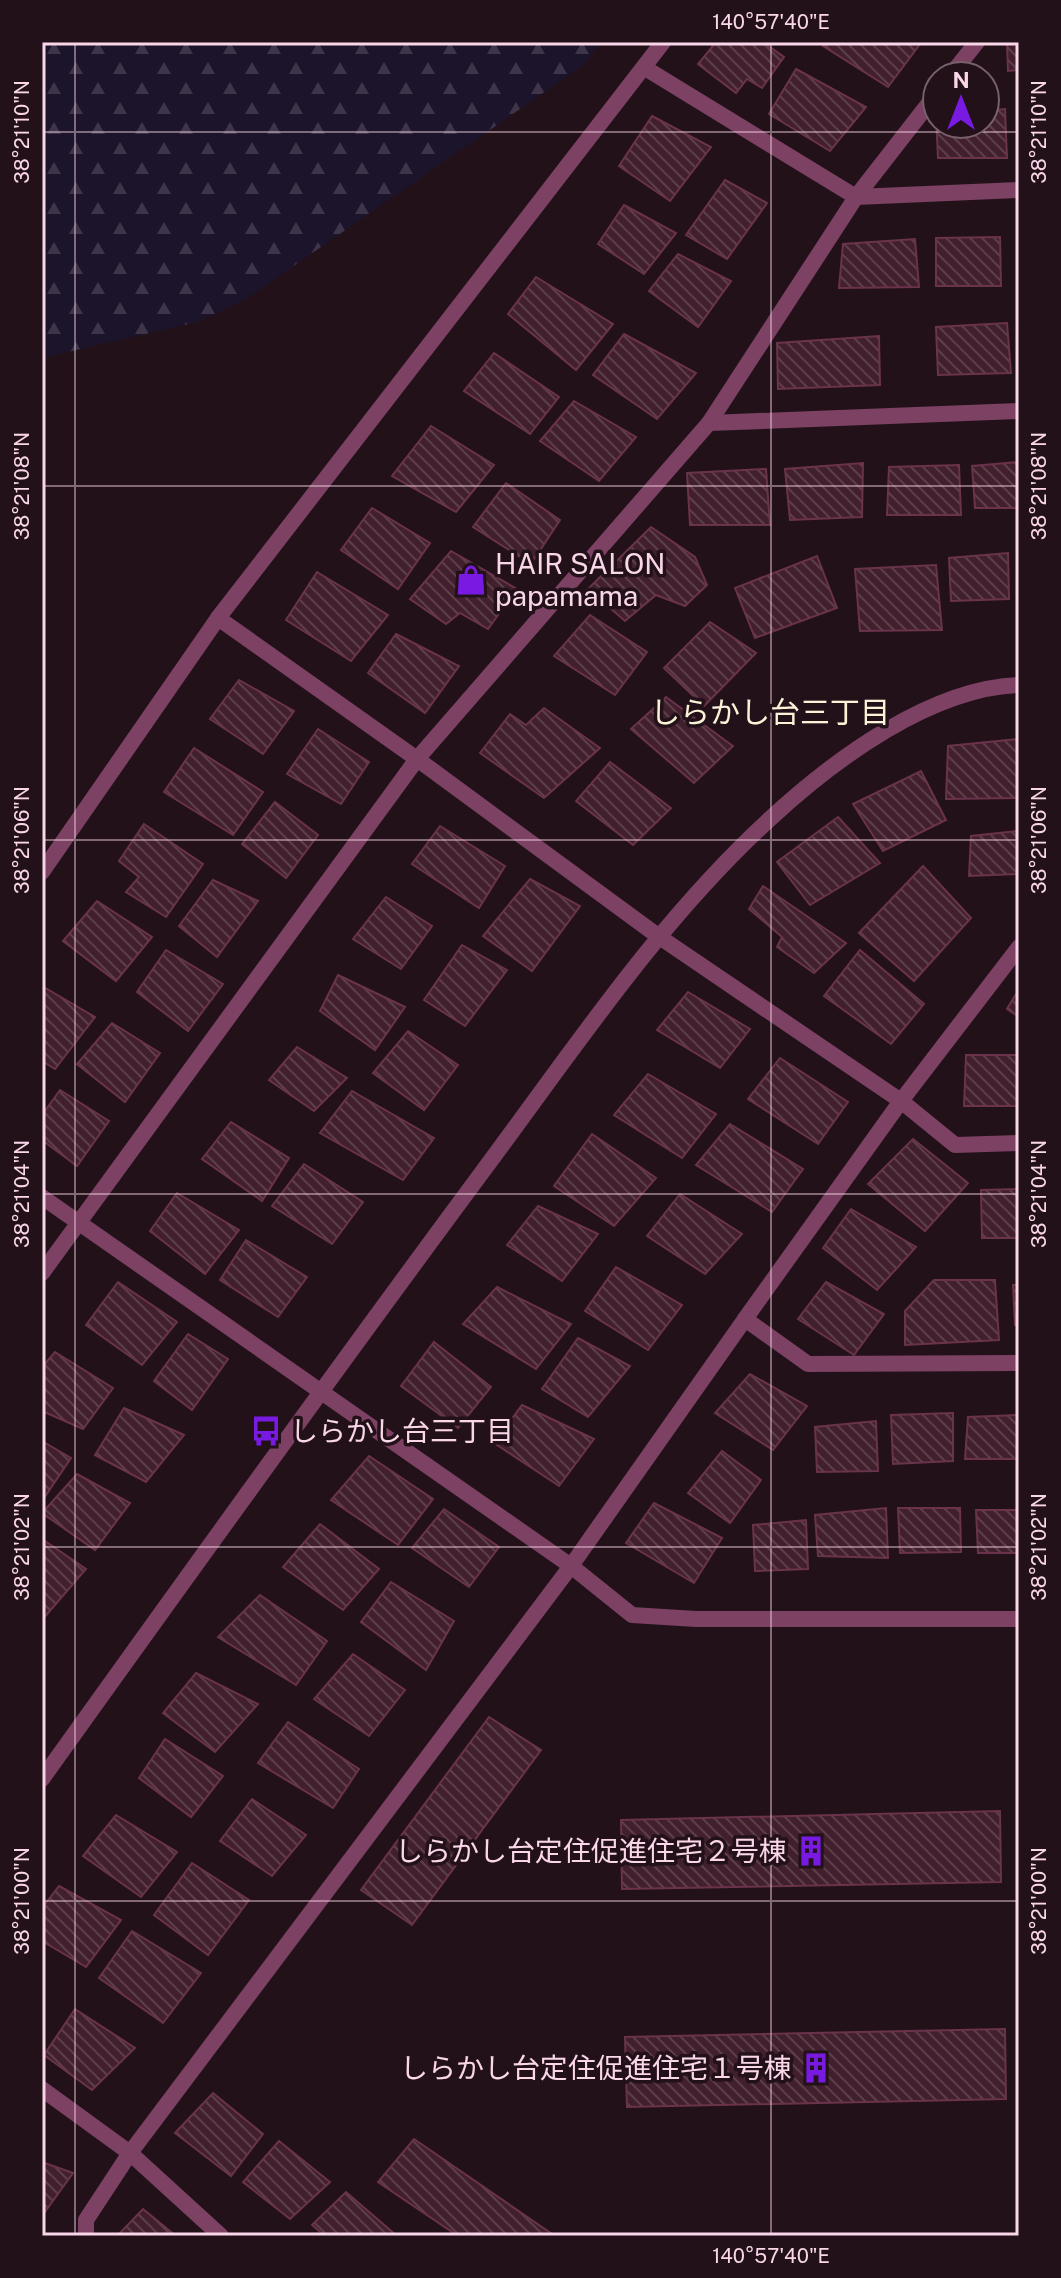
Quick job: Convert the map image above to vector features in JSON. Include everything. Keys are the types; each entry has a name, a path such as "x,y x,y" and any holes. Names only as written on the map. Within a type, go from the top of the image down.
{"street":[{"path":"42,872 218,618 663,42"},
{"path":"963,60 977,42"},
{"path":"645,68 856,197 1019,190"},
{"path":"42,1273 417,759 709,423 856,197 921,114"},
{"path":"709,423 1019,411"},
{"path":"218,618 658,936 901,1101 955,1145 1019,1143"},
{"path":"42,1779 321,1390 658,936 771,818 849,752 932,708 993,686 1019,685"},
{"path":"86,2236 86,2220 130,2153 571,1566 901,1101 1019,947"},
{"path":"42,1197 571,1566 632,1615 696,1619 1019,1619"},
{"path":"745,1319 808,1364 1019,1363"},
{"path":"42,2089 130,2153 221,2236"}],"green space":[{"path":"42,42 600,42 585,64 243,301 197,322 42,358"}],"building":[{"path":"716,42 763,42 784,57 762,88 747,79 736,93 698,64"},
{"path":"826,42 920,44 888,87 823,46"},
{"path":"1007,42 1019,42 1019,70 1008,71"},
{"path":"796,69 866,107 830,151 769,114"},
{"path":"1001,109 1005,109 1007,158 938,158 937,140 1001,140"},
{"path":"652,116 711,147 670,201 619,166"},
{"path":"725,180 767,203 727,259 686,235"},
{"path":"624,205 676,233 644,274 598,244"},
{"path":"1000,237 1001,286 936,286 936,238"},
{"path":"915,239 919,287 839,288 843,244"},
{"path":"678,254 731,281 698,327 649,291"},
{"path":"536,277 613,324 576,370 508,314"},
{"path":"1007,323 1011,373 938,375 936,327"},
{"path":"624,334 696,373 657,419 593,375"},
{"path":"879,336 880,385 778,389 777,343"},
{"path":"494,353 559,397 530,434 464,391"},
{"path":"574,401 636,437 599,481 540,441"},
{"path":"431,426 494,465 456,512 392,476"},
{"path":"1019,462 1019,508 975,508 972,466"},
{"path":"863,463 862,517 790,520 785,469"},
{"path":"959,465 961,515 887,515 889,467"},
{"path":"766,469 770,525 690,525 687,473"},
{"path":"506,483 560,520 531,564 473,527"},
{"path":"372,508 430,543 398,589 341,550"},
{"path":"651,527 695,557 707,585 685,606 656,595 625,621 588,589"},
{"path":"451,551 517,589 488,629 460,613 446,624 410,599"},
{"path":"1008,553 1009,599 951,601 949,558"},
{"path":"817,556 837,608 755,638 735,588"},
{"path":"936,565 942,630 860,631 855,569"},
{"path":"317,572 388,615 351,661 286,620"},
{"path":"590,615 647,652 615,695 554,656"},
{"path":"710,622 756,653 704,706 664,668"},
{"path":"396,634 459,666 425,713 368,673"},
{"path":"239,680 294,711 263,754 210,719"},
{"path":"666,697 733,746 694,783 631,729"},
{"path":"544,708 600,748 544,798 480,753 510,714 526,725"},
{"path":"318,729 369,762 341,804 287,774"},
{"path":"1019,739 1019,798 946,799 948,746"},
{"path":"194,748 263,792 233,835 164,792"},
{"path":"610,762 671,808 633,845 576,801"},
{"path":"921,771 946,820 883,851 853,804"},
{"path":"275,802 318,835 286,878 242,844"},
{"path":"838,817 880,863 810,905 777,862"},
{"path":"144,824 203,864 166,917 126,892 139,877 119,861"},
{"path":"440,826 505,866 479,908 412,864"},
{"path":"1019,831 1019,874 969,876 971,836"},
{"path":"923,866 971,918 914,981 859,933"},
{"path":"530,879 580,906 532,971 483,936"},
{"path":"213,880 258,901 217,957 179,926"},
{"path":"763,886 846,943 814,973 777,947 782,937 749,909"},
{"path":"386,897 432,926 401,969 353,939"},
{"path":"97,901 152,937 116,981 63,941"},
{"path":"462,945 507,970 465,1026 424,1000"},
{"path":"166,950 223,984 188,1031 137,992"},
{"path":"860,950 924,1004 891,1044 824,996"},
{"path":"338,975 405,1007 375,1050 320,1011"},
{"path":"42,986 95,1017 55,1069 42,1061"},
{"path":"1019,989 1019,1017 1007,1009"},
{"path":"688,992 750,1029 720,1068 657,1030"},
{"path":"112,1023 160,1053 125,1102 77,1064"},
{"path":"408,1031 458,1065 424,1110 373,1073"},
{"path":"297,1047 347,1078 314,1111 269,1080"},
{"path":"966,1055 1019,1055 1019,1106 964,1106"},
{"path":"780,1058 848,1102 818,1144 748,1099"},
{"path":"648,1074 716,1114 682,1158 614,1115"},
{"path":"60,1090 109,1121 77,1166 42,1140 42,1115"},
{"path":"352,1091 434,1138 403,1180 320,1133"},
{"path":"231,1122 289,1158 262,1201 202,1159"},
{"path":"730,1124 803,1169 772,1212 696,1165"},
{"path":"592,1134 656,1178 614,1226 554,1186"},
{"path":"913,1139 968,1183 925,1231 868,1184"},
{"path":"304,1164 363,1202 332,1244 272,1206"},
{"path":"1019,1189 1019,1238 982,1238 981,1190"},
{"path":"177,1193 239,1230 205,1274 150,1231"},
{"path":"680,1194 742,1234 705,1274 647,1236"},
{"path":"538,1206 598,1234 562,1281 507,1245"},
{"path":"851,1209 916,1247 877,1290 823,1248"},
{"path":"246,1240 307,1277 278,1317 220,1280"},
{"path":"616,1267 682,1305 648,1350 585,1311"},
{"path":"934,1280 995,1280 999,1340 905,1345 905,1311"},
{"path":"118,1282 177,1322 142,1365 86,1325"},
{"path":"826,1282 884,1314 854,1355 798,1319"},
{"path":"1013,1285 1019,1285 1019,1325 1015,1325"},
{"path":"497,1287 571,1324 536,1369 463,1324"},
{"path":"188,1334 228,1359 192,1410 154,1381"},
{"path":"578,1338 630,1366 588,1417 542,1389"},
{"path":"434,1342 491,1387 458,1428 401,1386"},
{"path":"55,1352 113,1388 83,1429 42,1411 42,1367"},
{"path":"750,1374 807,1406 773,1450 715,1413"},
{"path":"522,1405 594,1439 559,1486 494,1443"},
{"path":"124,1408 184,1435 146,1482 95,1455"},
{"path":"953,1413 953,1461 893,1464 891,1415"},
{"path":"1019,1415 1019,1459 965,1459 968,1417"},
{"path":"876,1421 878,1471 817,1472 815,1427"},
{"path":"42,1441 71,1458 42,1501"},
{"path":"722,1451 761,1480 730,1523 688,1493"},
{"path":"369,1456 433,1499 398,1545 331,1500"},
{"path":"77,1474 130,1503 95,1550 42,1513"},
{"path":"654,1503 722,1538 694,1583 626,1543"},
{"path":"886,1508 888,1558 818,1556 815,1515"},
{"path":"898,1508 960,1508 961,1552 900,1553"},
{"path":"444,1509 499,1547 469,1587 412,1548"},
{"path":"976,1510 1019,1510 1019,1553 978,1553"},
{"path":"806,1520 808,1569 755,1571 753,1525"},
{"path":"320,1524 379,1569 343,1610 283,1567"},
{"path":"42,1539 86,1569 42,1620"},
{"path":"391,1582 454,1621 426,1670 361,1622"},
{"path":"260,1595 327,1641 296,1685 218,1637"},
{"path":"353,1654 405,1690 369,1736 314,1699"},
{"path":"196,1673 258,1704 215,1752 163,1713"},
{"path":"489,1717 541,1750 412,1925 361,1890"},
{"path":"288,1722 359,1769 333,1808 258,1763"},
{"path":"165,1739 223,1776 191,1817 139,1778"},
{"path":"252,1799 306,1835 272,1876 220,1841"},
{"name":"しらかし台定住促進住宅２号棟","path":"1000,1811 1001,1882 622,1889 621,1820"},
{"path":"116,1815 177,1852 141,1897 83,1856"},
{"path":"192,1863 249,1900 208,1955 154,1915"},
{"path":"59,1886 121,1920 86,1967 42,1941 42,1908"},
{"path":"132,1931 201,1973 163,2023 99,1978"},
{"path":"75,2009 135,2048 92,2090 44,2055"},
{"name":"しらかし台定住促進住宅１号棟","path":"1005,2029 1006,2099 627,2107 625,2037"},
{"path":"213,2093 263,2134 231,2176 175,2133"},
{"path":"414,2139 555,2236 458,2236 378,2182"},
{"path":"279,2141 330,2182 290,2219 243,2182"},
{"path":"42,2162 73,2173 42,2216"},
{"path":"346,2192 397,2236 325,2236 312,2225"},
{"path":"143,2209 176,2236 117,2236"}],"place":[{"name":"HAIR SALON papamama","path":"471,580"},
{"name":"しらかし台三丁目","path":"266,1431"},
{"name":"しらかし台定住促進住宅２号棟","path":"811,1851"},
{"name":"しらかし台定住促進住宅１号棟","path":"816,2068"}],"district":[{"name":"しらかし台三丁目","path":"770,713"}]}
